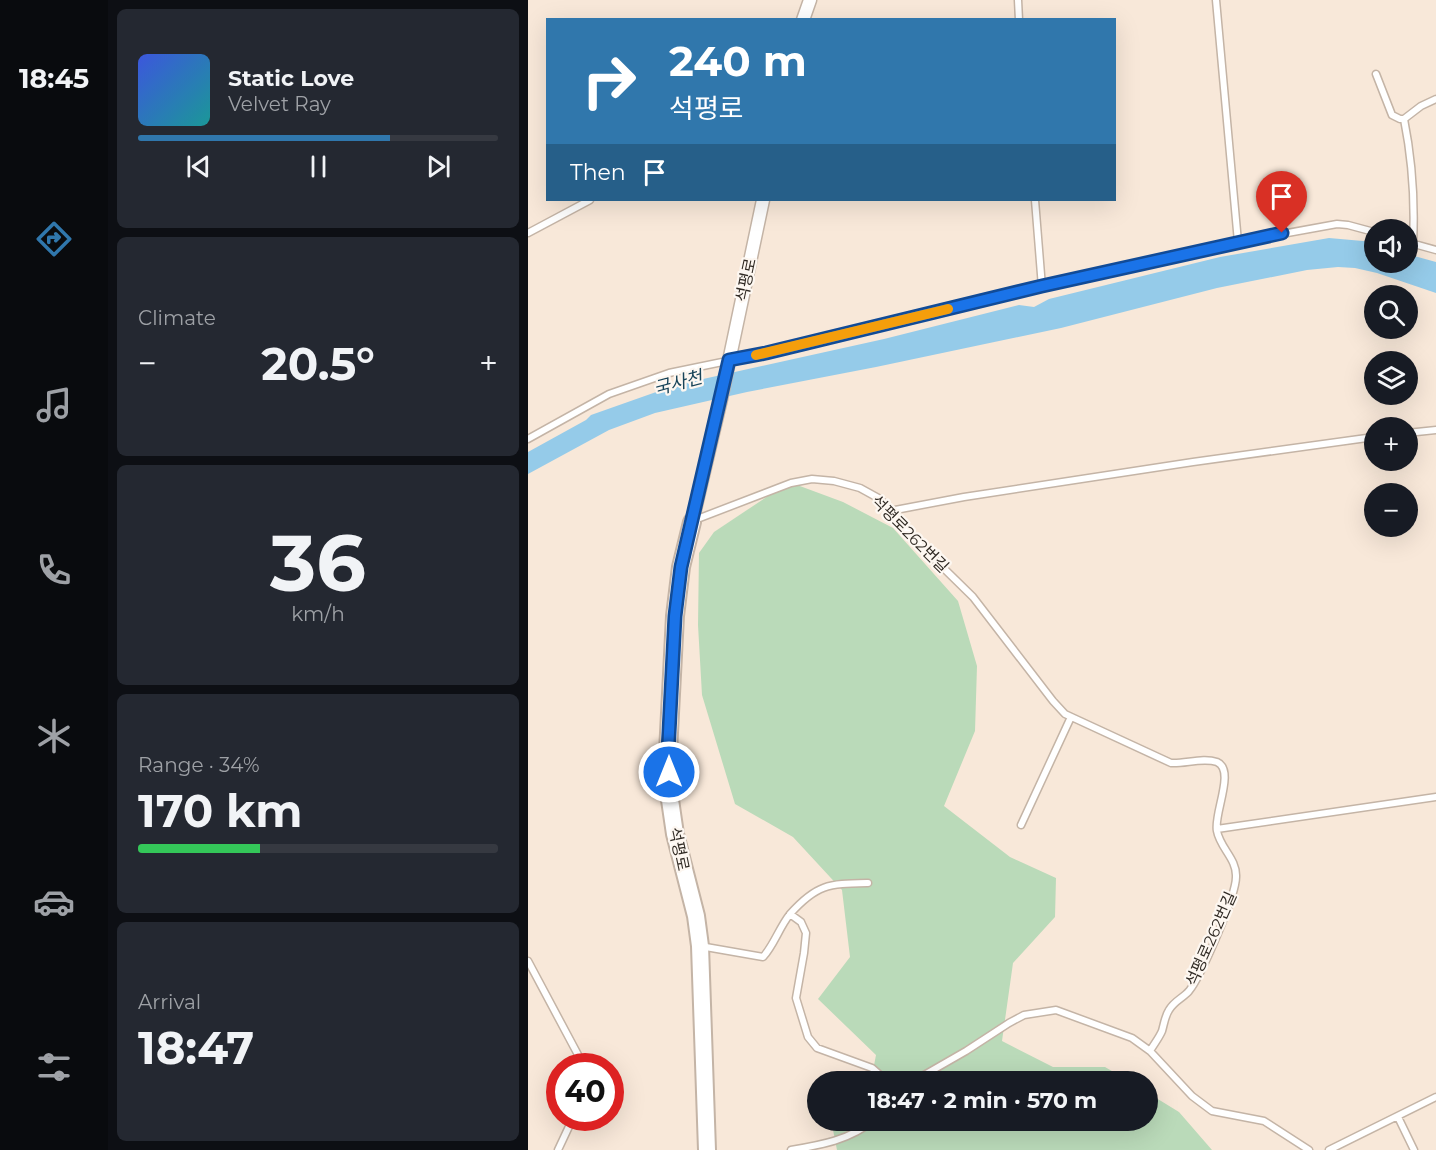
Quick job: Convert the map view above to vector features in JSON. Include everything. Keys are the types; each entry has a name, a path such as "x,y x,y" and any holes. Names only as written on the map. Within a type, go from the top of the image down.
{"street":[{"path":"804,18 810,0"},
{"name":"석평로","path":"707,1150 700,946 696,916 675,834 669,793 668,752 675,616 681,567 729,364 763,201"}],"lane":[{"path":"1018,0 1019,18"},
{"path":"1216,0 1238,242"},
{"path":"1376,74 1392,115 1400,119 1404,119 1421,106 1436,99"},
{"path":"1404,119 1408,138 1414,219"},
{"path":"528,233 588,201"},
{"path":"1035,201 1042,286"},
{"path":"528,439 609,394 645,380 691,368 729,364 1042,286 1238,242 1337,224 1364,229"},
{"path":"1418,245 1436,250"},
{"path":"1418,432 1436,430"},
{"path":"890,510 1193,462 1364,439"},
{"name":"석평로262번길","path":"692,522 791,483 812,479 834,481 860,488 879,499 921,546 973,597 1053,701 1071,717 1171,763 1218,763 1223,768 1225,777 1216,818 1217,829 1222,844 1235,867 1235,887 1218,934 1193,984 1167,1012 1161,1033 1150,1051"},
{"path":"1021,825 1071,717"},
{"path":"1217,829 1436,797"},
{"path":"700,946 763,957 770,950 779,928 806,897 816,890 841,884 868,883"},
{"path":"790,914 801,922 806,933 796,998 808,1037 818,1048 875,1071"},
{"path":"528,961 577,1053"},
{"path":"932,1071 1024,1015 1056,1010 1132,1038 1150,1051 1200,1105 1212,1111 1264,1121 1309,1150"},
{"path":"1329,1150 1436,1097"},
{"path":"1398,1117 1414,1150"},
{"path":"558,1150 567,1131"},
{"path":"791,1150 819,1146 858,1131"}],"green space":[{"path":"789,482 843,502 893,528 958,601 977,666 975,731 944,806 1010,857 1056,878 1055,917 1013,963 1002,1041 1053,1067 1105,1067 1112,1071 873,1071 876,1055 818,999 850,957 842,890 793,837 735,804 702,695 698,625 699,553 714,532"},
{"path":"1158,1099 1179,1112 1212,1150 837,1150 833,1131 1158,1131"}],"water":[{"path":"1329,238 1364,241 1364,270 1338,267 1307,270 1217,288 1061,328 655,413 609,430 528,474 528,452 591,415 676,385 884,339 1019,305 1034,307 1049,299 1220,257"},
{"path":"1418,257 1436,262 1436,293 1377,273 1418,273"}],"slow traffic":[{"path":"756,355 948,309"}],"route":[{"path":"669,772 675,616 681,567 729,360 1042,286 1282,233"}],"water label":[{"name":"국사천","path":"678,383"}]}
